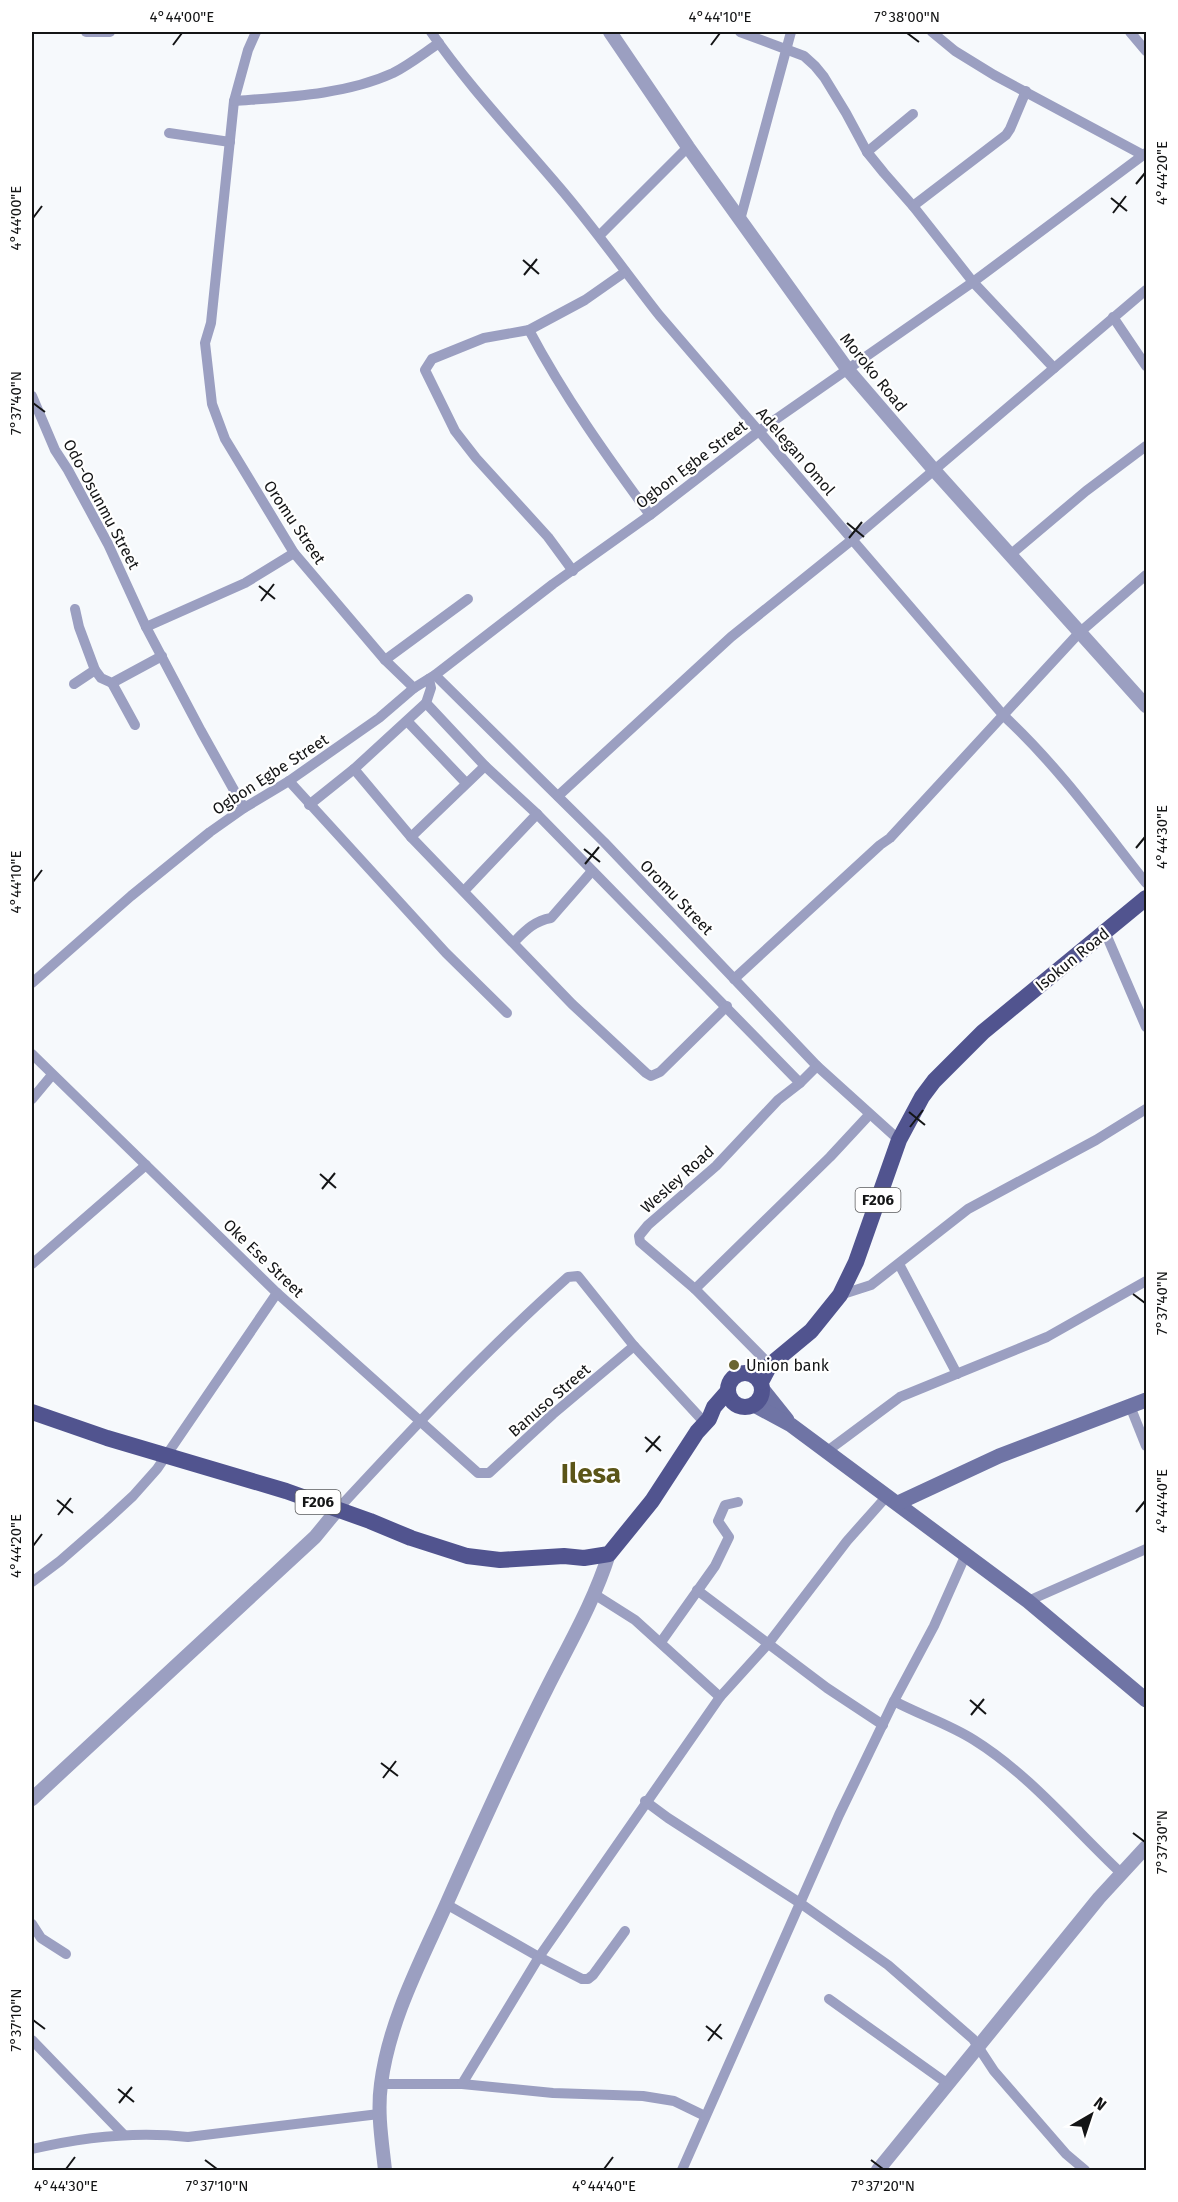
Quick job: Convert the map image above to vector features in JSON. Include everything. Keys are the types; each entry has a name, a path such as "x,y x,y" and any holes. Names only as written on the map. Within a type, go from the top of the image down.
{"main road":[{"name":"Isokun Road","path":"899,1140 933,1081 983,1032 1146,898"},
{"name":"F206","path":"32,1412 107,1438 169,1455 338,1509 411,1538 476,1557 500,1560 564,1556 584,1558 609,1554 652,1501 697,1432 707,1421 714,1407 728,1391 732,1379 736,1375 770,1365 811,1331 840,1295 856,1262 899,1140"},
{"name":"F206","path":"747,1406 760,1400 762,1386 770,1365"},
{"path":"746,1373 754,1375 790,1425"},
{"path":"728,1391 730,1400 790,1425 892,1499 1028,1601 1146,1700"},
{"path":"892,1499 1146,1400"},
{"path":"707,1421 747,1406"}],"street":[{"path":"86,32 110,32"},
{"path":"169,133 230,142 234,101 248,50 256,32"},
{"name":"Adelegan Omol","path":"431,32 600,235 625,272 1004,716 1027,737 1056,770 1146,883"},
{"name":"Moroko Road","path":"610,32 688,147 848,369 934,470 1146,706"},
{"path":"740,32 804,56 824,77 867,152 973,282 1054,368"},
{"path":"741,220 791,32"},
{"path":"932,32 955,51 994,75 1145,154"},
{"path":"1130,32 1146,51"},
{"path":"234,101 310,94 378,79 394,73 439,43"},
{"path":"913,206 1006,135 1026,91"},
{"path":"867,152 913,114"},
{"name":"Oromu Street","path":"230,142 211,323 205,343 212,404 218,424 294,554 385,660 414,688"},
{"path":"600,235 688,147"},
{"name":"Ogbon Egbe Street","path":"32,983 139,889 210,832 289,781 379,718 414,688 650,515 759,431 973,282 1145,154"},
{"path":"573,571 548,537 476,459 455,431 425,370 432,359 484,338 530,330 585,300 625,272"},
{"path":"558,796 731,637 853,539 1146,290"},
{"path":"1113,318 1146,366"},
{"path":"530,330 564,393 650,515"},
{"name":"Odo-Osunmu Street","path":"32,396 55,450 108,544 146,627 244,808"},
{"path":"1010,555 1086,491 1146,446"},
{"path":"146,627 245,583 294,554"},
{"path":"734,979 879,845 890,838 1080,633 1146,575"},
{"path":"385,660 468,599"},
{"path":"75,609 79,627 95,670 101,678 112,683 135,725"},
{"path":"112,683 162,656"},
{"path":"74,684 95,670"},
{"path":"309,805 354,770 408,722 426,703 432,677"},
{"name":"Oromu Street","path":"432,677 558,796 817,1066 899,1140"},
{"path":"426,703 485,766 537,814 800,1083"},
{"path":"408,722 466,783"},
{"path":"411,837 485,766"},
{"path":"354,770 411,837 610,1041 646,1073 651,1076 660,1072 727,1006"},
{"path":"289,781 446,953 507,1013"},
{"path":"464,891 537,814"},
{"path":"514,942 529,927 541,920 551,918 592,871"},
{"path":"1105,932 1146,1027"},
{"name":"Oke Ese Street","path":"32,1054 277,1293 419,1422 478,1473 483,1474"},
{"name":"Wesley Road","path":"770,1365 695,1290 640,1242 639,1236 716,1166 778,1100 817,1066"},
{"path":"32,1099 52,1075"},
{"path":"840,1295 872,1285 968,1209 1096,1140 1146,1109"},
{"path":"695,1290 830,1157 869,1115"},
{"path":"32,1264 146,1165"},
{"path":"899,1264 957,1374"},
{"path":"32,1799 146,1691 315,1537 419,1422 519,1321 568,1277 578,1276 634,1346 707,1421"},
{"path":"826,1452 900,1397 1047,1337 1146,1281"},
{"path":"32,1582 60,1561 133,1496 169,1455 277,1293"},
{"name":"Banuso Street","path":"483,1474 489,1473 553,1414 634,1346"},
{"path":"1130,1406 1146,1446"},
{"path":"462,2084 539,1957 720,1696 768,1644 847,1541 892,1499"},
{"path":"661,1642 716,1566 729,1537 718,1521 725,1505 738,1502"},
{"path":"1028,1601 1146,1549"},
{"path":"385,2170 379,2114 381,2084 396,2020 508,1766 594,1594 609,1554"},
{"path":"682,2170 839,1815 894,1701 934,1626 966,1554"},
{"path":"697,1590 827,1688 883,1725"},
{"path":"594,1594 635,1620 720,1696"},
{"path":"894,1701 953,1728 989,1750 1051,1803 1084,1839 1121,1873"},
{"path":"645,1801 800,1903 888,1965 973,2039 976,2047 994,2071 1066,2154 1085,2170"},
{"path":"878,2170 976,2047 1121,1873 1146,1847"},
{"path":"446,1904 582,1979 588,1979 593,1975 625,1931"},
{"path":"32,1924 41,1938 66,1954"},
{"path":"829,1999 948,2084"},
{"path":"32,2040 123,2134"},
{"path":"381,2084 462,2084 553,2093 643,2096 674,2101 705,2116"},
{"path":"32,2149 123,2134 164,2134 188,2137 379,2114"}],"place":[{"name":"Union bank","path":"734,1365"}],"district":[{"name":"Ilesa","path":"591,1473"}]}
